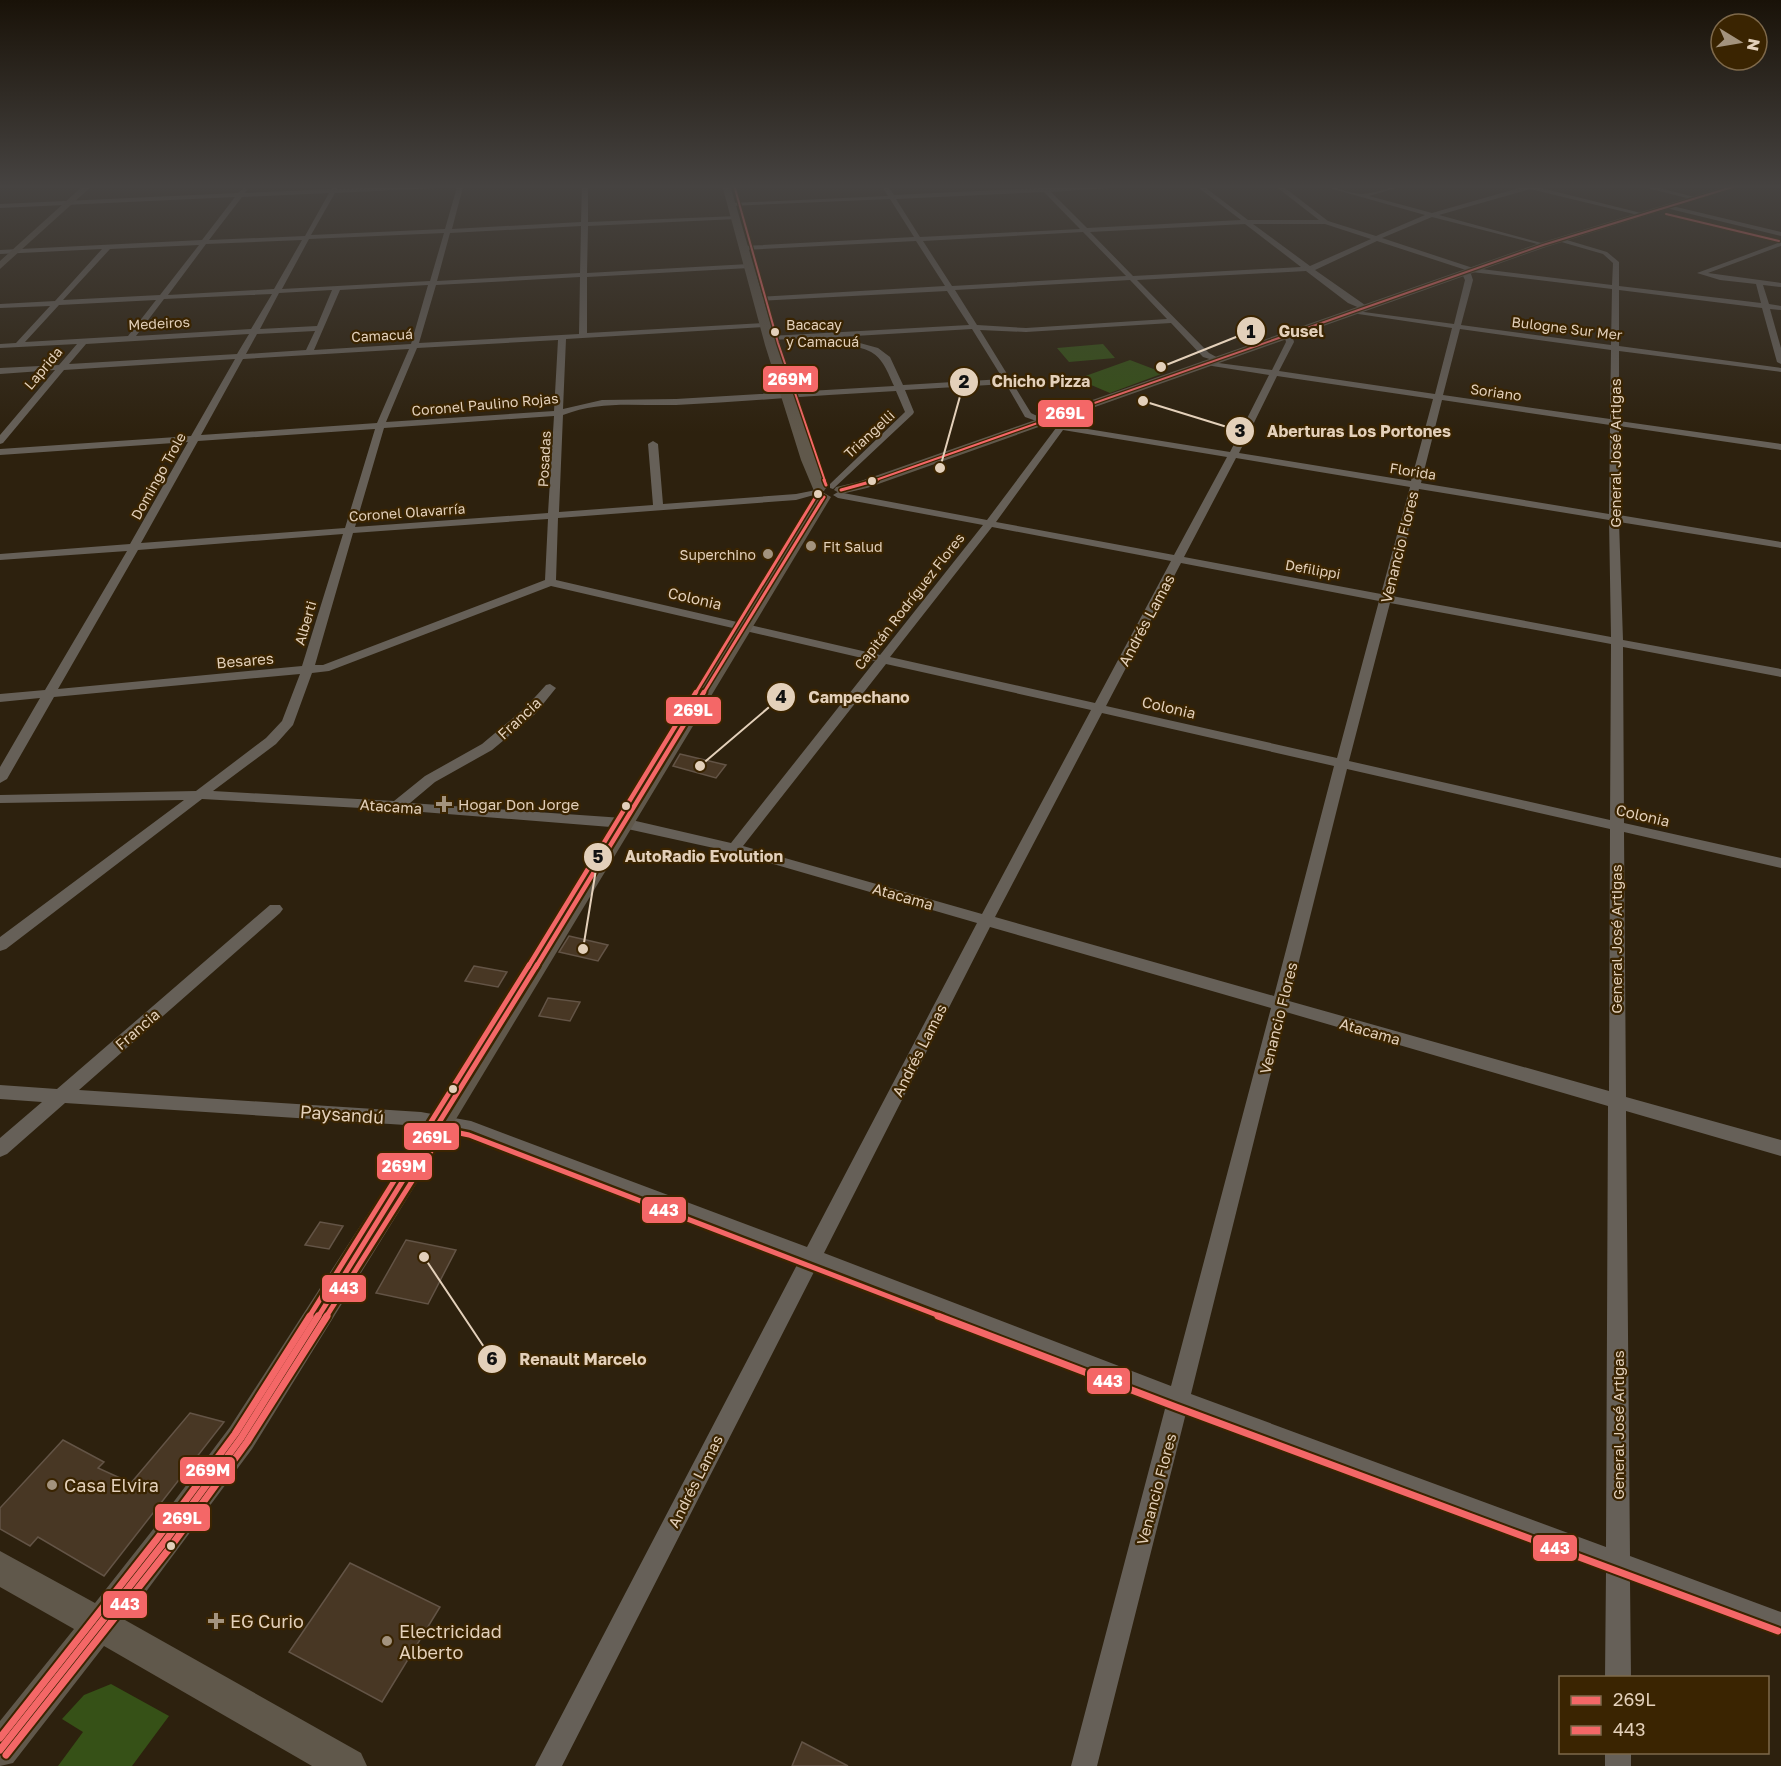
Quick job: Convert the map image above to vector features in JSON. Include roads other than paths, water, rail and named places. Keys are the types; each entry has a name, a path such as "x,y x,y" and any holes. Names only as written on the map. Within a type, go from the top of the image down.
{"street":[{"path":"19,344 89,267"},
{"path":"130,339 184,267"},
{"name":"Domingo Trole","path":"0,779 134,547 255,332 289,267"},
{"name":"Alberti","path":"0,945 201,795 280,732 288,722 307,671 380,427 414,347 437,267"},
{"path":"583,336 584,267"},
{"path":"0,306 720,267"},
{"path":"749,267 817,486 829,491 862,485 1362,307 1480,267"},
{"path":"937,267 1028,415 1041,421"},
{"path":"1123,267 1211,361"},
{"path":"758,300 1313,267"},
{"path":"1455,267 1467,272 1781,308"},
{"name":"General José Artigas","path":"1615,267 1618,1676"},
{"path":"1716,267 1701,273 1714,277 1781,285"},
{"path":"1309,269 1362,307"},
{"name":"Venancio Flores","path":"1084,1766 1281,1005 1341,763 1469,280 1467,272"},
{"path":"1759,283 1781,362"},
{"path":"309,353 337,288"},
{"name":"Bulogne Sur Mer","path":"1349,312 1781,370"},
{"path":"770,339 975,327 1032,330 1174,321"},
{"name":"Camacuá","path":"0,371 766,325"},
{"name":"Medeiros","path":"0,346 320,328"},
{"name":"Andrés Lamas","path":"548,1766 986,920 1233,455 1290,342 1288,334"},
{"name":"Triangelli","path":"827,335 882,354 887,359 910,412 829,491"},
{"name":"Posadas","path":"550,582 562,338"},
{"name":"Laprida","path":"0,441 84,341"},
{"name":"Soriano","path":"1211,361 1274,374 1781,447"},
{"name":"Coronel Paulino Rojas","path":"0,452 560,413 574,406 595,403 658,403 1008,381"},
{"name":"Florida","path":"1041,421 1061,427 1781,544"},
{"name":"Capitán Rodríguez Flores","path":"734,848 989,524 1061,427"},
{"path":"653,444 658,508"},
{"path":"0,1750 100,1625 241,1438 441,1122 742,627 829,491"},
{"name":"Coronel Olavarría","path":"0,557 658,508 796,497 829,491"},
{"name":"Defilippi","path":"829,491 989,524 1781,673"},
{"name":"Colonia","path":"550,582 1781,863"},
{"name":"Besares","path":"0,698 307,671 336,664 550,582"},
{"name":"Francia","path":"397,806 430,779 487,747 530,711 550,688"},
{"name":"Atacama","path":"0,799 201,795 397,806 623,823 734,848 1781,1148"},
{"name":"Francia","path":"0,1149 275,909"},
{"name":"Paysandú","path":"0,1092 441,1122 471,1128 812,1257 1179,1400 1781,1624"},
{"path":"0,1568 348,1766"}],"place":[{"name":"Bacacay y Camacuá","path":"775,332"},
{"name":"Gusel","path":"1161,367"},
{"name":"Aberturas Los Portones","path":"1143,401"},
{"name":"Chicho Pizza","path":"940,468"},
{"name":"Fit Salud","path":"811,546"},
{"name":"Superchino","path":"768,554"},
{"name":"Campechano","path":"700,766"},
{"name":"Hogar Don Jorge","path":"444,804"},
{"name":"AutoRadio Evolution","path":"583,949"},
{"name":"Renault Marcelo","path":"424,1257"},
{"name":"Casa Elvira","path":"52,1485"},
{"name":"EG Curio","path":"216,1621"},
{"name":"Electricidad Alberto","path":"387,1641"}]}
